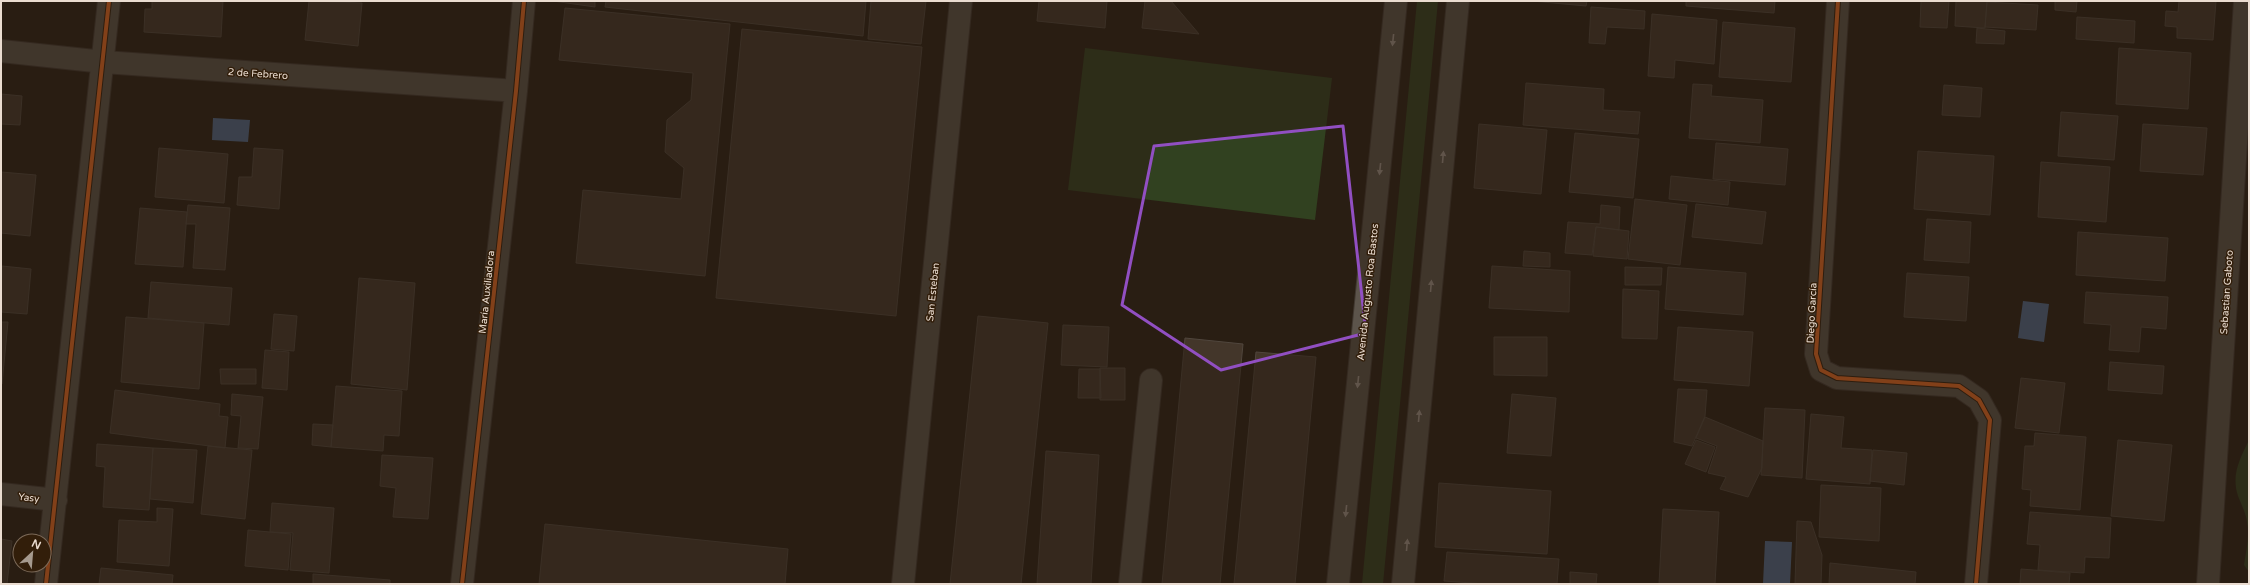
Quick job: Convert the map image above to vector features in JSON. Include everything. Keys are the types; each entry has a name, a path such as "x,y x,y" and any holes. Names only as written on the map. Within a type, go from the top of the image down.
{"street":[{"path":"46,584 104,62 109,1"},
{"name":"María Auxiliadora","path":"462,584 516,91 524,1"},
{"name":"San Esteban","path":"903,584 961,1"},
{"name":"Avenida Augusto Roa Bastos","path":"1338,584 1396,1"},
{"path":"1403,584 1458,1"},
{"name":"Diego García","path":"1838,1 1816,354 1821,370 1836,378 1959,386 1979,400 1990,420 1976,584"},
{"name":"Sebastian Gaboto","path":"2208,584 2245,1"},
{"name":"2 de Febrero","path":"1,51 104,62 516,91"},
{"path":"1130,584 1152,380"},
{"name":"Yasy","path":"1,494 56,500"}],"highlighted area":[{"path":"1343,126 1366,333 1221,370 1122,305 1154,146"}],"green space":[{"path":"1417,1 1438,1 1383,584 1362,584"},
{"path":"1085,48 1332,78 1315,220 1068,190"},
{"path":"2249,440 2249,572 2244,565 2248,527 2246,515 2236,488 2236,474 2242,454"}],"water":[{"path":"213,118 250,120 248,142 212,140"},
{"path":"2023,301 2049,304 2044,342 2018,338"},
{"path":"1765,541 1792,542 1790,584 1763,584"}],"building":[{"path":"152,1 223,1 221,37 144,32 145,9 152,9"},
{"path":"309,1 362,3 358,46 305,40"},
{"path":"553,1 595,1 595,7"},
{"path":"606,1 866,1 863,36 605,7"},
{"path":"871,1 926,1 921,44 868,39"},
{"path":"1039,1 1107,1 1105,28 1037,21"},
{"path":"1145,1 1171,1 1199,34 1142,28"},
{"path":"1532,1 1587,1 1586,6"},
{"path":"1686,1 1775,1 1774,13 1686,6"},
{"path":"1921,1 1949,1 1947,28 1920,27"},
{"path":"1956,1 1987,1 1985,28 1955,26"},
{"path":"2055,1 2077,1 2076,12 2055,10"},
{"path":"2179,1 2216,1 2213,40 2177,38 2177,27 2165,26 2166,11 2178,12"},
{"path":"1987,2 2038,5 2036,30 1985,27"},
{"path":"1591,7 1645,11 1644,29 1607,27 1605,44 1589,43"},
{"path":"565,8 730,24 705,276 576,263 583,190 681,199 684,168 665,152 667,120 691,100 693,73 559,60"},
{"path":"1652,14 1717,20 1714,64 1675,60 1674,78 1648,76"},
{"path":"2077,17 2135,21 2134,43 2076,39"},
{"path":"1723,22 1795,28 1791,82 1719,77"},
{"path":"1977,28 2005,31 2004,44 1976,43"},
{"path":"742,29 922,47 896,316 716,298"},
{"path":"2119,48 2191,53 2188,109 2116,104"},
{"path":"1526,83 1604,89 1603,110 1640,112 1638,134 1523,125"},
{"path":"1693,84 1712,85 1711,96 1763,100 1760,143 1689,138"},
{"path":"1944,85 1982,88 1980,117 1942,115"},
{"path":"1,94 22,96 20,125 1,124"},
{"path":"2061,112 2118,116 2114,160 2058,156"},
{"path":"1479,124 1547,130 1541,194 1474,188"},
{"path":"2143,124 2207,128 2203,175 2140,171"},
{"path":"1575,133 1639,139 1633,198 1569,192"},
{"path":"1716,143 1788,149 1785,185 1713,179"},
{"path":"159,148 228,154 224,203 155,197"},
{"path":"254,148 283,150 279,209 237,205 239,177 252,177"},
{"path":"1918,151 1994,156 1990,215 1914,209"},
{"path":"2041,162 2110,167 2106,222 2038,217"},
{"path":"1,172 36,175 30,236 1,233"},
{"path":"1671,176 1730,182 1728,205 1669,199"},
{"path":"1635,199 1687,205 1680,265 1628,259"},
{"path":"1696,204 1766,212 1762,244 1692,237"},
{"path":"188,205 230,208 225,270 193,268 196,224 186,224"},
{"path":"1601,205 1620,207 1619,230 1596,227 1592,255 1565,253 1568,222 1600,224"},
{"path":"140,208 187,212 183,267 135,264"},
{"path":"1927,219 1971,222 1969,263 1924,260"},
{"path":"1596,227 1629,231 1627,259 1593,256"},
{"path":"2078,232 2168,238 2165,281 2076,275"},
{"path":"1524,251 1550,253 1550,267 1523,266"},
{"path":"2,266 31,269 27,314 1,312"},
{"path":"1492,266 1570,271 1569,312 1489,308"},
{"path":"1625,267 1662,268 1661,285 1625,285"},
{"path":"1668,267 1746,273 1743,315 1665,309"},
{"path":"1907,273 1969,277 1966,321 1904,317"},
{"path":"359,278 415,283 407,390 351,384"},
{"path":"151,282 232,288 229,325 148,318"},
{"path":"1623,289 1659,291 1657,339 1622,338"},
{"path":"2086,292 2168,297 2166,329 2141,327 2139,352 2109,350 2111,325 2084,323"},
{"path":"274,314 297,316 294,351 271,349"},
{"path":"978,316 1048,323 1021,584 950,584"},
{"path":"126,317 204,323 199,389 121,382"},
{"path":"1,322 8,322 2,384 1,384"},
{"path":"1063,325 1109,327 1107,367 1061,365"},
{"path":"1678,327 1753,332 1749,386 1674,380"},
{"path":"1494,337 1547,337 1547,376 1494,375"},
{"path":"1185,338 1243,344 1220,584 1162,584"},
{"path":"265,350 289,352 287,390 262,388"},
{"path":"1256,352 1316,357 1295,584 1234,584"},
{"path":"2110,362 2164,366 2162,394 2108,390"},
{"path":"1100,368 1125,368 1125,400 1100,400"},
{"path":"220,369 256,369 256,384 221,384"},
{"path":"1079,369 1100,369 1101,398 1078,398"},
{"path":"2021,378 2065,383 2059,433 2015,428"},
{"path":"336,386 402,391 399,436 384,435 383,451 331,447"},
{"path":"1678,389 1707,390 1705,416 1692,446 1674,442"},
{"path":"115,390 220,404 219,416 228,417 225,448 110,433"},
{"path":"232,394 263,397 258,449 238,448 241,416 231,415"},
{"path":"1512,394 1556,398 1551,456 1507,453"},
{"path":"1765,408 1805,410 1802,478 1761,475"},
{"path":"1811,414 1844,417 1841,448 1872,450 1870,484 1806,479"},
{"path":"1705,417 1763,441 1762,468 1748,497 1720,489 1726,477 1708,473 1717,446 1696,438"},
{"path":"313,424 333,425 331,447 312,445"},
{"path":"2035,433 2086,437 2080,510 2030,506 2031,490 2022,489 2025,446 2034,446"},
{"path":"1696,440 1715,447 1706,472 1685,464"},
{"path":"2118,440 2172,445 2164,521 2111,516"},
{"path":"97,444 153,448 149,510 103,507 105,467 96,466"},
{"path":"208,446 252,450 245,519 201,514"},
{"path":"153,448 197,450 193,503 150,499"},
{"path":"1873,450 1907,453 1904,485 1870,481"},
{"path":"1046,451 1099,455 1091,584 1037,584"},
{"path":"382,455 433,458 428,519 393,517 396,488 380,486"},
{"path":"1439,483 1551,491 1547,554 1435,547"},
{"path":"1821,485 1881,488 1879,541 1819,537"},
{"path":"272,503 334,508 329,573 290,570 293,533 270,532"},
{"path":"157,508 173,509 169,566 117,562 119,520 157,522"},
{"path":"1663,509 1719,512 1715,584 1659,584"},
{"path":"2030,512 2111,518 2109,558 2085,557 2084,573 2038,570 2040,545 2027,544"},
{"path":"1797,521 1811,522 1822,555 1821,584 1795,584"},
{"path":"545,524 788,549 785,584 539,584"},
{"path":"248,530 291,534 288,570 245,566"},
{"path":"1,539 12,541 7,584 1,584"},
{"path":"1447,552 1559,559 1557,584 1486,584 1444,581"},
{"path":"1830,563 1916,572 1915,584 1829,584"},
{"path":"101,568 173,575 172,584 99,584"},
{"path":"2021,569 2070,573 2069,584 2020,584"},
{"path":"1570,572 1597,574 1596,584 1570,584"},
{"path":"313,574 390,580 390,584 313,584"}],"cycle path":[{"path":"46,584 109,1"},
{"path":"462,584 516,91 524,1"},
{"path":"1838,1 1816,354 1821,370 1837,378 1959,386 1979,400 1990,420 1976,584"}]}
